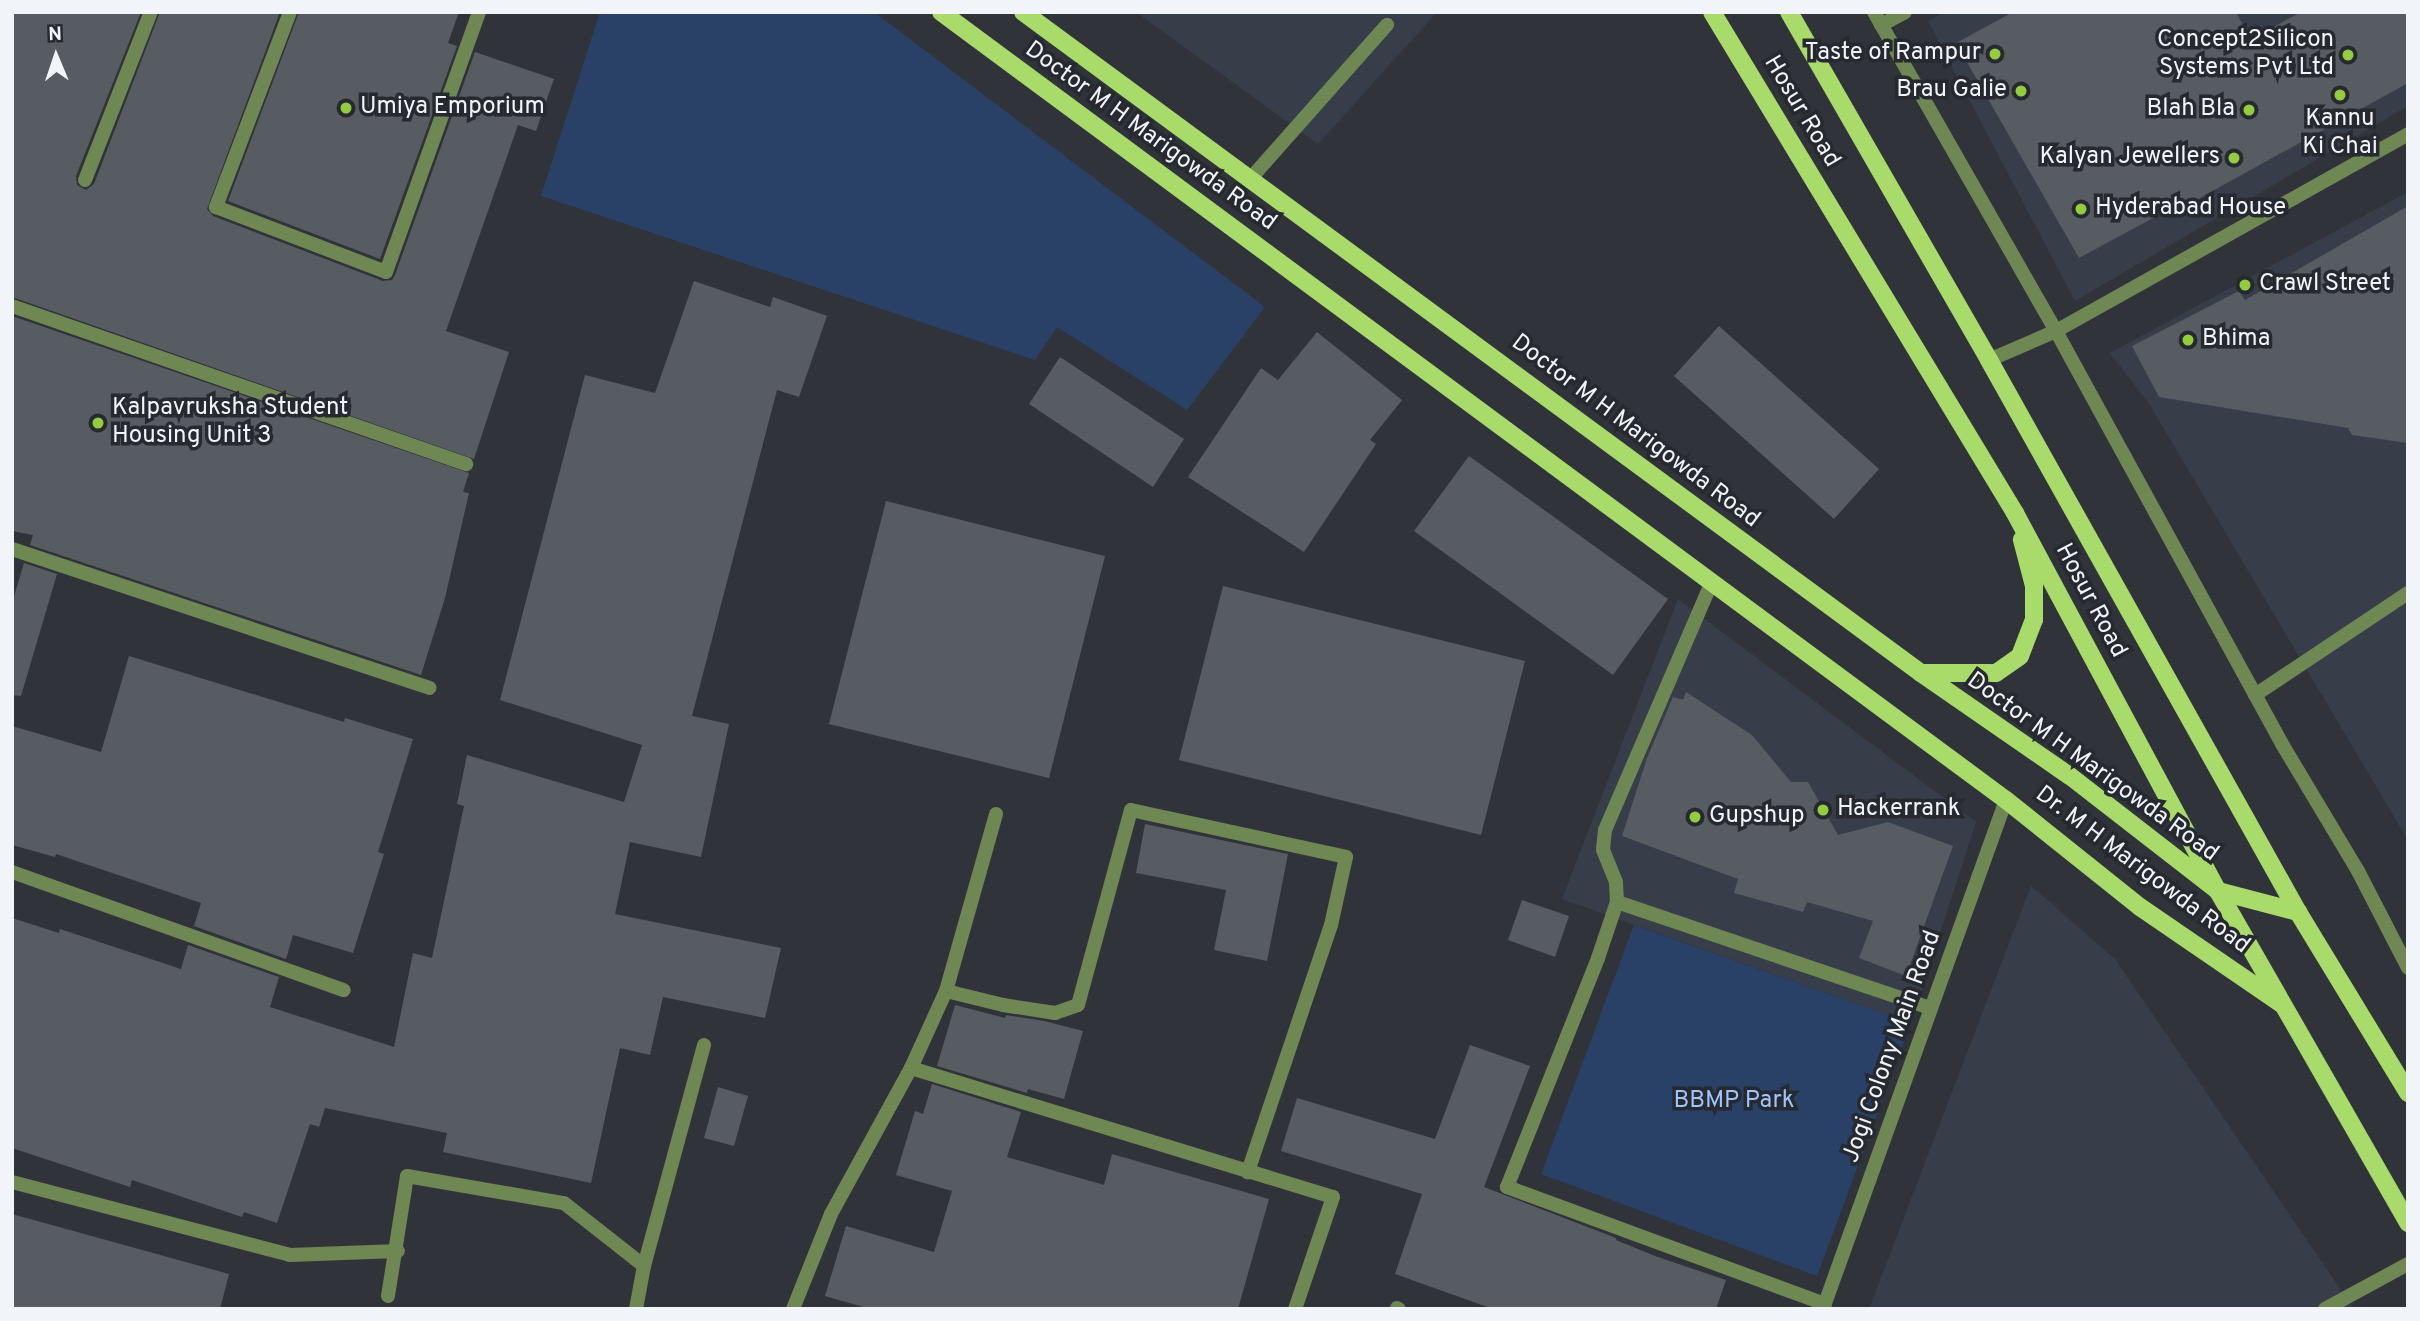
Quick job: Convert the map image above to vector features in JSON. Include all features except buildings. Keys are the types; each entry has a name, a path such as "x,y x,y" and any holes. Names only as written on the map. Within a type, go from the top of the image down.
{"main road":[{"name":"Doctor M H Marigowda Road","path":"941,12 2006,800"},
{"name":"Doctor M H Marigowda Road","path":"1023,12 1921,673 2070,776 2218,891"},
{"name":"Hosur Road","path":"1712,12 2015,513 2218,891 2408,1223"},
{"name":"Hosur Road","path":"1789,12 1989,360 2298,912 2408,1093"},
{"path":"1921,673 1996,673 2020,656 2034,620 2034,586 2015,513"},
{"name":"Dr. M H Marigowda Road","path":"2006,800 2140,907 2283,1005"},
{"name":"Dr. M H Marigowda Road","path":"2218,891 2298,912"}],"street":[{"path":"85,180 151,12"},
{"path":"290,12 216,207 386,272 479,12"},
{"path":"1905,12 1877,19 2056,331 2255,695 2358,871 2408,968"},
{"path":"1251,178 1387,25"},
{"path":"1989,360 2056,331 2408,135"},
{"path":"12,306 466,464"},
{"path":"12,549 429,688"},
{"path":"1712,582 1605,830 1603,849 1616,882 1616,902 1598,958 1507,1187 1824,1306"},
{"path":"2255,695 2408,593"},
{"name":"Jogi Colony Main Road","path":"1824,1306 2006,800"},
{"path":"946,991 1003,1005 1055,1013 1078,1005 1131,810 1346,857 1331,925 1248,1172"},
{"path":"793,1309 831,1214 911,1068 946,991 996,814"},
{"path":"12,872 344,990"},
{"path":"1616,902 1931,1008"},
{"path":"636,1309 644,1266 704,1045"},
{"path":"911,1068 1334,1197 1295,1309"},
{"path":"388,1296 398,1251 407,1176 564,1203 644,1266"},
{"path":"12,1182 290,1255 398,1251"},
{"path":"2325,1309 2408,1264"}],"shaded area":[{"path":"1136,12 1437,12 1318,144"},
{"path":"1944,12 2408,12 2408,106 2075,301 1928,21"},
{"path":"2408,192 2408,840 2148,402 2110,353"},
{"path":"1678,599 1976,822 1911,1023 1562,899"},
{"path":"2031,886 2115,959 2354,1309 1869,1309"}],"green space":[{"path":"600,12 874,12 1265,307 1187,410 1057,327 1035,360 541,196"},
{"name":"BBMP Park","path":"1634,925 1911,1023 1817,1276 1541,1174"}],"place":[{"name":"Taste of Rampur","path":"1995,54"},
{"name":"Concept2Silicon Systems Pvt Ltd","path":"2348,55"},
{"name":"Brau Galie","path":"2021,91"},
{"name":"Kannu Ki Chai","path":"2340,95"},
{"name":"Umiya Emporium","path":"346,108"},
{"name":"Blah Bla","path":"2249,110"},
{"name":"Kalyan Jewellers","path":"2234,158"},
{"name":"Hyderabad House","path":"2081,209"},
{"name":"Crawl Street","path":"2245,285"},
{"name":"Bhima","path":"2188,340"},
{"name":"Kalpavruksha Student Housing Unit 3","path":"98,423"},
{"name":"Hackerrank","path":"1823,810"},
{"name":"Gupshup","path":"1695,817"}]}
